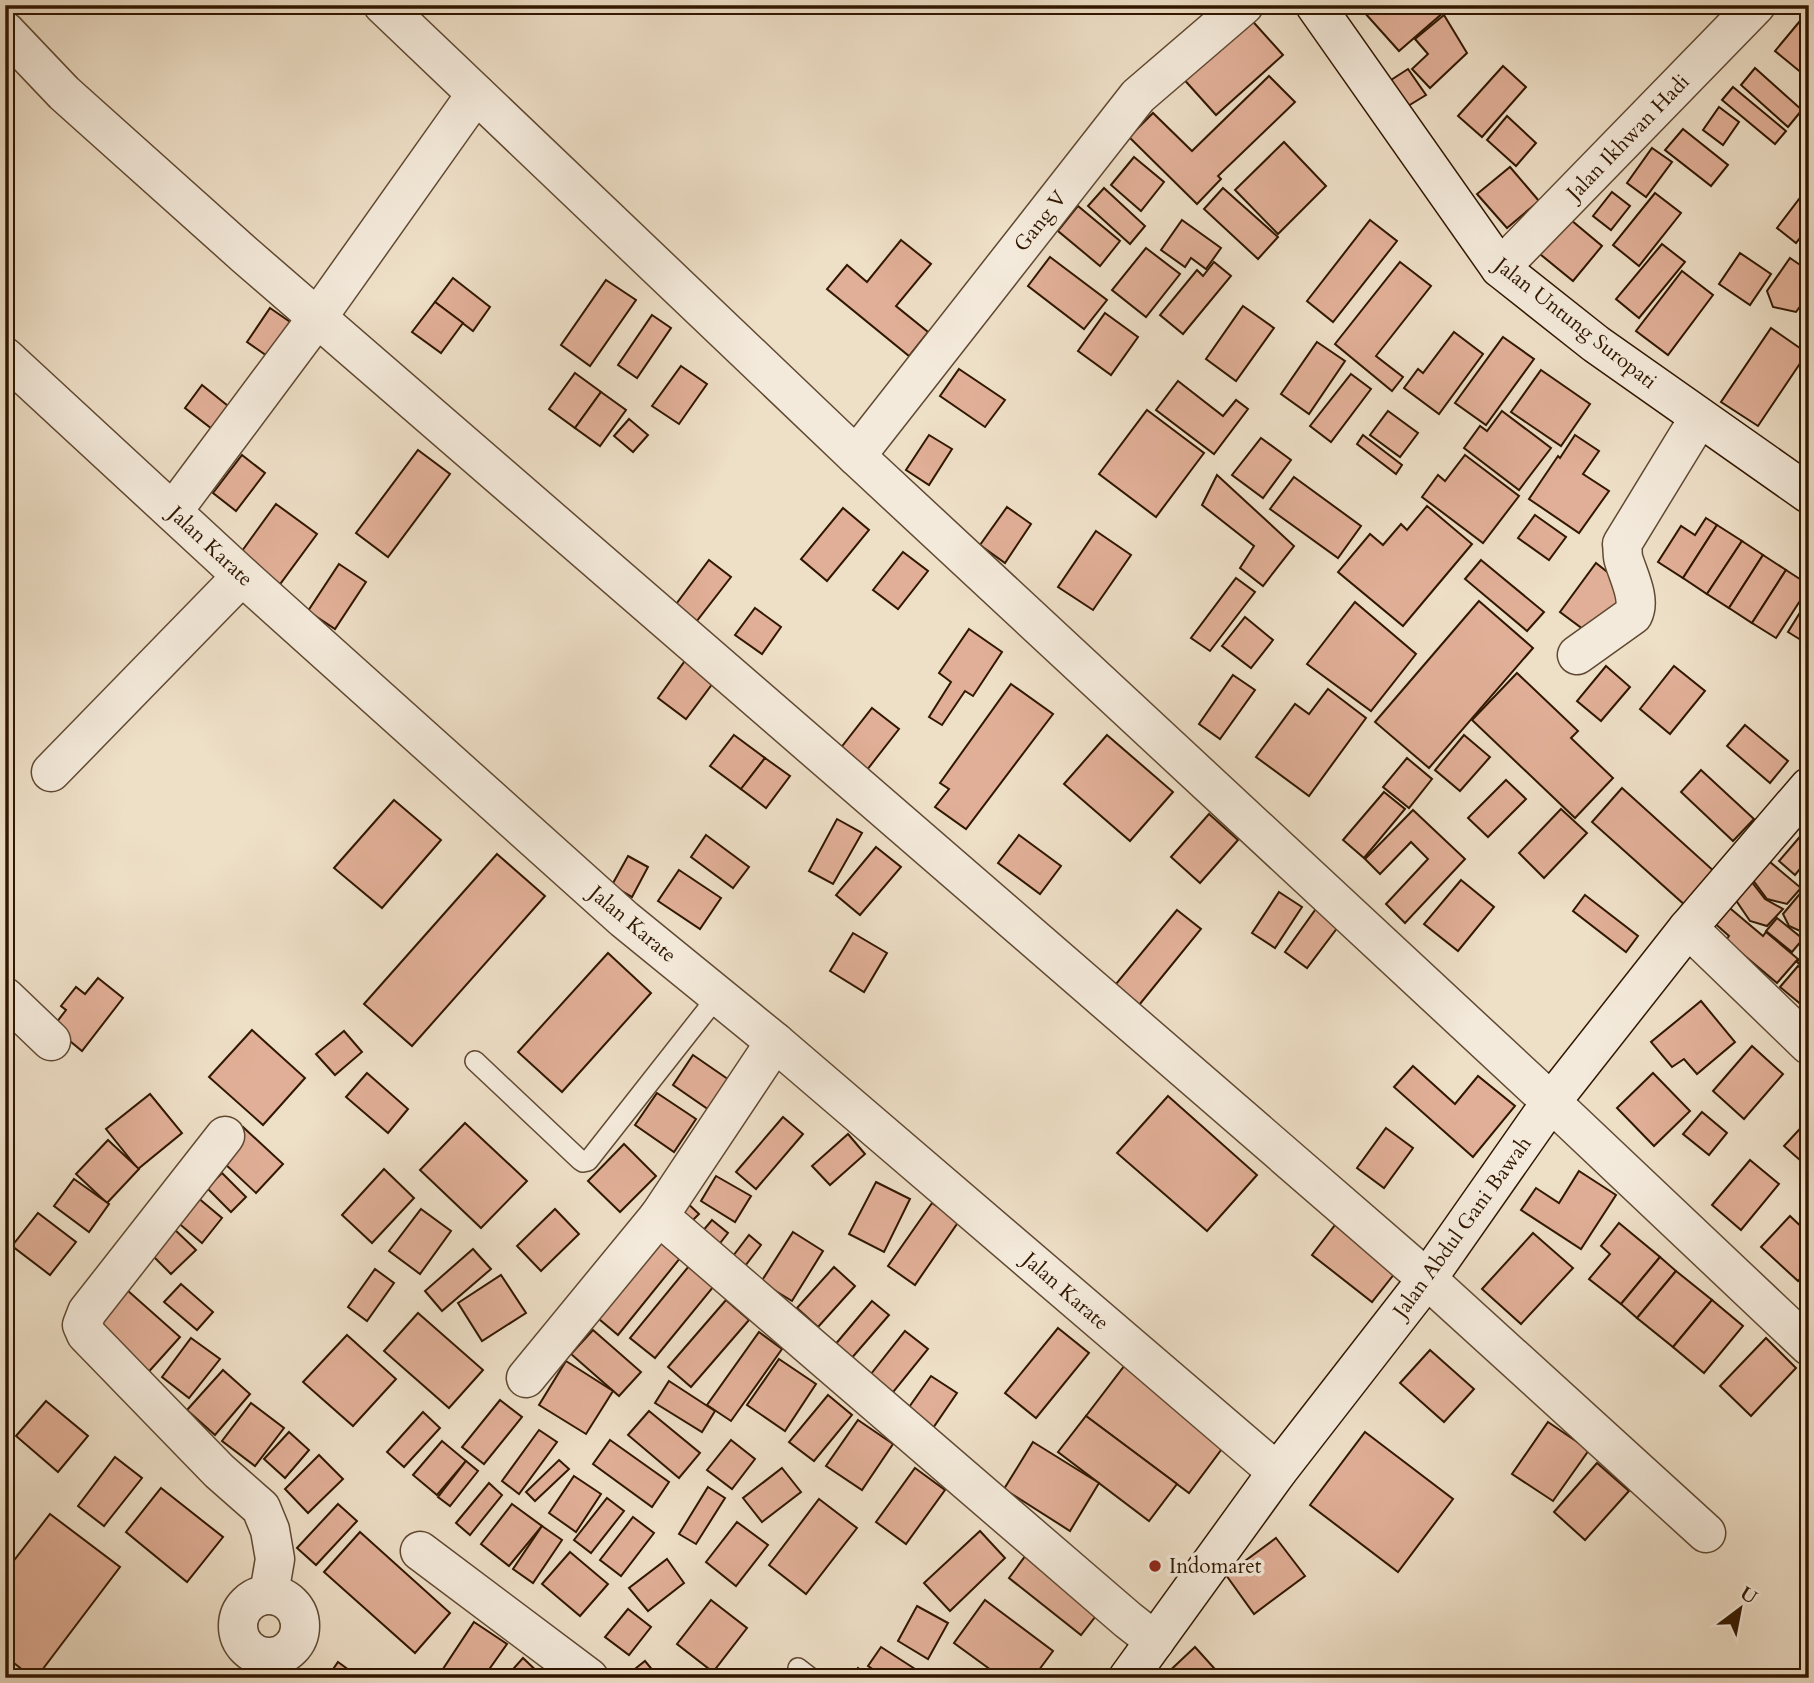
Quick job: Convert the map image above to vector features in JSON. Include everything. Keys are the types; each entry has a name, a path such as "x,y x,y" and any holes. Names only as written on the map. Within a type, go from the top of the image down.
{"street":[{"path":"383,5 856,456 1551,1102 1809,1346"},
{"name":"Gang V","path":"856,456 1138,96 1244,5"},
{"name":"Jalan Ikhwan Hadi","path":"1500,268 1756,5"},
{"name":"Jalan Untung Suropati","path":"1322,8 1500,268 1596,344 1699,418 1804,482"},
{"path":"5,31 64,93 317,318 1427,1279 1706,1533"},
{"path":"173,511 317,318 476,94"},
{"name":"Jalan Karate","path":"5,358 242,576 624,919 775,1042 1277,1472"},
{"path":"1577,655 1633,615 1637,608 1623,559 1622,544 1699,418"},
{"path":"51,772 242,576"},
{"name":"Jalan Abdul Gani Bawah","path":"1128,1678 1277,1472 1427,1279 1551,1102 1688,928 1809,787"},
{"path":"1688,928 1809,1045"},
{"path":"5,997 51,1041"},
{"path":"526,1378 659,1216 775,1042"},
{"path":"225,1136 87,1312 82,1325 86,1334 219,1471 261,1508 271,1530 275,1559 269,1594 258,1596 241,1610 238,1631 249,1650 275,1667"},
{"path":"659,1216 1155,1641"},
{"path":"420,1551 589,1678"}],"lane":[{"path":"475,1060 580,1160 588,1161 717,994"}],"building":[{"path":"1372,5 1452,5 1399,51 1364,12"},
{"path":"1247,15 1283,55 1216,115 1180,75"},
{"path":"1444,15 1467,53 1430,88 1412,69 1428,54 1415,39"},
{"path":"1800,21 1809,28 1809,79 1775,51"},
{"path":"1503,66 1526,87 1482,137 1458,116"},
{"path":"1755,68 1802,110 1788,127 1741,85"},
{"path":"1408,69 1426,95 1408,106 1391,80"},
{"path":"1269,76 1295,102 1218,176 1221,179 1197,204 1129,137 1153,113 1192,151"},
{"path":"1733,87 1786,131 1775,144 1722,100"},
{"path":"1719,107 1739,122 1723,145 1703,130"},
{"path":"1507,116 1536,143 1516,166 1487,140"},
{"path":"1683,129 1728,165 1711,186 1665,150"},
{"path":"1284,142 1326,186 1278,234 1235,190"},
{"path":"1652,148 1672,162 1646,197 1627,183"},
{"path":"1134,157 1164,182 1141,211 1111,185"},
{"path":"1510,167 1539,201 1507,228 1477,194"},
{"path":"1809,186 1809,226 1796,243 1777,228"},
{"path":"1104,188 1145,226 1130,244 1088,206"},
{"path":"1223,188 1278,237 1258,259 1204,209"},
{"path":"1612,192 1630,206 1611,230 1593,216"},
{"path":"1655,193 1681,213 1639,266 1613,245"},
{"path":"1078,206 1120,241 1100,266 1058,231"},
{"path":"1565,215 1602,246 1573,281 1535,250"},
{"path":"1182,220 1221,248 1206,269 1191,258 1185,267 1161,250"},
{"path":"1370,220 1397,241 1333,322 1307,301"},
{"path":"901,240 931,264 896,306 928,332 909,356 827,289 847,265 867,282"},
{"path":"1662,244 1685,262 1639,318 1616,299"},
{"path":"1146,248 1180,274 1146,317 1112,290"},
{"path":"1740,253 1771,274 1750,305 1719,284"},
{"path":"1050,257 1107,300 1084,329 1028,286"},
{"path":"1790,258 1809,271 1809,294 1796,312 1773,307 1767,291"},
{"path":"1214,262 1231,276 1183,334 1160,315 1197,270 1203,276"},
{"path":"1400,262 1431,286 1376,356 1403,377 1392,391 1335,344"},
{"path":"1682,271 1713,295 1668,355 1636,331"},
{"path":"453,278 490,307 473,331 435,302"},
{"path":"606,280 636,300 590,366 561,345"},
{"path":"435,302 463,323 441,353 412,332"},
{"path":"1243,306 1274,328 1236,381 1206,359"},
{"path":"270,308 296,326 273,360 247,342"},
{"path":"1105,313 1138,337 1111,375 1078,351"},
{"path":"652,315 671,328 637,378 618,365"},
{"path":"1771,328 1807,353 1758,426 1721,402"},
{"path":"1454,332 1483,354 1439,414 1404,388 1418,369 1423,373"},
{"path":"1503,337 1534,359 1486,425 1455,403"},
{"path":"1317,342 1345,361 1309,414 1281,394"},
{"path":"681,366 707,384 679,424 652,406"},
{"path":"959,369 1005,400 985,427 940,396"},
{"path":"1541,370 1590,404 1561,446 1511,412"},
{"path":"575,373 601,392 575,428 549,409"},
{"path":"1351,374 1371,389 1331,442 1310,426"},
{"path":"1178,381 1223,416 1236,400 1248,409 1214,454 1156,410"},
{"path":"202,385 233,410 216,432 185,408"},
{"path":"601,392 626,410 600,446 575,428"},
{"path":"1147,410 1204,453 1156,517 1099,474"},
{"path":"1388,411 1418,433 1400,457 1370,435"},
{"path":"1502,411 1551,448 1519,490 1464,448 1480,426 1487,431"},
{"path":"629,419 648,435 633,452 614,436"},
{"path":"929,435 952,449 929,485 906,470"},
{"path":"1363,435 1402,465 1396,474 1357,444"},
{"path":"1575,435 1599,451 1583,474 1609,491 1579,533 1529,499"},
{"path":"1261,438 1291,460 1263,498 1232,475"},
{"path":"418,450 450,474 388,557 356,533"},
{"path":"242,455 265,473 236,511 213,493"},
{"path":"1465,455 1519,496 1483,543 1422,497 1438,475 1445,481"},
{"path":"1217,475 1294,546 1263,586 1240,568 1254,546 1202,505"},
{"path":"1294,477 1361,526 1338,558 1270,509"},
{"path":"276,504 317,534 275,591 234,562"},
{"path":"1427,506 1472,544 1403,626 1338,572 1370,534 1383,545 1401,524 1407,530"},
{"path":"1007,507 1031,524 1005,563 980,545"},
{"path":"843,508 869,530 827,581 801,559"},
{"path":"1535,515 1566,537 1549,560 1518,538"},
{"path":"1706,518 1717,525 1683,578 1658,562 1681,526 1695,535"},
{"path":"1717,525 1742,541 1707,594 1683,578"},
{"path":"1096,531 1131,555 1093,610 1058,587"},
{"path":"1742,541 1763,555 1729,608 1707,594"},
{"path":"903,552 928,571 898,609 873,590"},
{"path":"1763,555 1786,570 1752,623 1729,608"},
{"path":"709,560 731,577 689,631 668,615"},
{"path":"1481,560 1544,612 1527,631 1465,579"},
{"path":"1596,563 1630,590 1595,638 1560,612"},
{"path":"339,564 366,582 335,629 308,611"},
{"path":"1786,570 1809,587 1776,638 1752,623"},
{"path":"1236,578 1255,592 1210,651 1191,638"},
{"path":"1809,598 1809,645 1788,632"},
{"path":"1479,601 1533,648 1429,768 1375,722"},
{"path":"1355,602 1416,654 1371,711 1307,664"},
{"path":"755,608 781,627 762,654 735,635"},
{"path":"1245,617 1273,640 1251,668 1222,646"},
{"path":"969,629 1002,652 973,696 965,691 942,725 929,717 951,682 939,673"},
{"path":"687,658 716,679 686,719 658,698"},
{"path":"1606,666 1630,687 1601,721 1577,701"},
{"path":"1674,666 1705,691 1670,734 1640,709"},
{"path":"1517,673 1578,731 1571,738 1613,778 1575,818 1472,720"},
{"path":"1233,675 1255,690 1220,739 1199,724"},
{"path":"1011,684 1053,714 966,829 935,807 949,789 940,783"},
{"path":"1328,689 1366,718 1309,796 1256,757 1295,704 1309,714"},
{"path":"872,708 899,729 863,775 836,754"},
{"path":"1745,725 1788,761 1770,783 1727,746"},
{"path":"734,735 765,758 741,789 710,766"},
{"path":"1107,735 1173,792 1130,841 1064,784"},
{"path":"1464,735 1490,757 1460,791 1435,770"},
{"path":"765,758 790,776 766,808 741,789"},
{"path":"1407,758 1432,779 1409,808 1383,787"},
{"path":"1701,770 1754,819 1733,841 1681,792"},
{"path":"1506,780 1526,799 1488,837 1468,818"},
{"path":"1622,788 1716,873 1686,906 1592,822"},
{"path":"1384,792 1405,809 1364,858 1343,840"},
{"path":"394,800 441,840 382,908 334,868"},
{"path":"1561,809 1587,833 1544,878 1519,853"},
{"path":"1413,810 1465,859 1405,923 1386,904 1428,859 1411,842 1380,874 1365,859"},
{"path":"1209,814 1238,840 1200,883 1171,857"},
{"path":"837,819 862,833 833,884 809,871"},
{"path":"1804,832 1809,836 1809,858 1795,875 1779,861"},
{"path":"706,835 749,867 733,888 691,857"},
{"path":"1019,835 1061,866 1040,894 998,863"},
{"path":"876,847 901,867 860,915 836,895"},
{"path":"1758,852 1801,888 1787,904 1767,899 1744,868"},
{"path":"497,854 545,896 412,1046 364,1004"},
{"path":"628,856 648,867 632,897 612,885"},
{"path":"679,870 721,898 700,929 658,901"},
{"path":"1747,876 1765,899 1783,909 1767,926 1750,921 1731,893"},
{"path":"1461,880 1494,907 1458,951 1424,924"},
{"path":"1808,884 1809,935 1789,926 1783,914"},
{"path":"1279,892 1302,907 1275,948 1252,933"},
{"path":"1585,895 1638,936 1626,952 1573,911"},
{"path":"1725,904 1763,936 1766,932 1798,959 1777,983 1726,940 1729,936 1711,920"},
{"path":"1318,906 1341,923 1307,968 1285,952"},
{"path":"1177,910 1201,929 1135,1010 1111,990"},
{"path":"1777,918 1803,939 1792,952 1766,931"},
{"path":"853,933 887,953 864,992 830,971"},
{"path":"1809,947 1809,972 1797,962"},
{"path":"608,953 651,993 562,1092 518,1052"},
{"path":"1798,966 1809,975 1809,1011 1780,987"},
{"path":"98,978 123,998 82,1051 53,1027 66,1010 61,1006 76,987 85,994"},
{"path":"1701,1001 1735,1042 1697,1074 1684,1059 1672,1067 1651,1042"},
{"path":"252,1030 305,1078 263,1125 209,1077"},
{"path":"344,1031 362,1052 335,1075 316,1054"},
{"path":"1752,1046 1783,1074 1744,1119 1713,1091"},
{"path":"693,1055 735,1084 715,1114 673,1085"},
{"path":"1413,1066 1455,1104 1478,1076 1515,1106 1473,1157 1394,1087"},
{"path":"367,1073 408,1109 388,1133 346,1097"},
{"path":"1653,1073 1690,1111 1654,1146 1617,1108"},
{"path":"657,1093 696,1119 674,1152 635,1125"},
{"path":"150,1094 182,1133 138,1169 106,1129"},
{"path":"1168,1096 1257,1175 1207,1231 1117,1153"},
{"path":"1702,1112 1727,1133 1709,1155 1683,1134"},
{"path":"783,1117 803,1134 756,1189 736,1172"},
{"path":"1809,1119 1809,1168 1784,1146"},
{"path":"465,1123 527,1181 481,1228 420,1170"},
{"path":"243,1127 283,1164 256,1193 223,1162 233,1138"},
{"path":"1386,1128 1413,1148 1384,1188 1357,1168"},
{"path":"848,1134 865,1154 830,1185 812,1166"},
{"path":"108,1140 139,1169 107,1203 76,1174"},
{"path":"624,1144 656,1176 620,1212 588,1181"},
{"path":"1750,1160 1779,1184 1741,1230 1712,1205"},
{"path":"384,1169 414,1198 372,1243 342,1215"},
{"path":"1579,1171 1616,1195 1581,1249 1521,1210 1536,1188 1559,1203"},
{"path":"222,1173 246,1197 231,1212 207,1188"},
{"path":"716,1176 751,1196 735,1222 701,1201"},
{"path":"74,1179 109,1204 89,1232 54,1206"},
{"path":"876,1182 910,1199 884,1252 849,1234"},
{"path":"197,1197 222,1218 202,1243 176,1221"},
{"path":"683,1199 699,1214 684,1229"},
{"path":"932,1203 959,1221 915,1285 888,1266"},
{"path":"421,1209 451,1231 420,1274 389,1251"},
{"path":"555,1209 579,1234 541,1271 517,1246"},
{"path":"38,1213 76,1242 50,1275 12,1246"},
{"path":"1790,1216 1809,1234 1809,1269 1798,1281 1761,1247"},
{"path":"712,1220 728,1233 713,1252 696,1239"},
{"path":"1619,1223 1660,1257 1621,1304 1589,1279 1610,1254 1601,1246"},
{"path":"1335,1225 1395,1273 1372,1302 1312,1255"},
{"path":"172,1227 196,1250 171,1274 148,1251"},
{"path":"793,1232 823,1251 792,1301 761,1282"},
{"path":"1533,1233 1573,1268 1521,1324 1482,1289"},
{"path":"749,1235 761,1245 742,1270 730,1260"},
{"path":"655,1236 681,1257 618,1335 593,1314"},
{"path":"473,1249 491,1269 442,1311 425,1291"},
{"path":"1660,1257 1676,1271 1637,1318 1621,1304"},
{"path":"689,1266 714,1286 655,1358 630,1338"},
{"path":"834,1267 855,1286 818,1327 797,1308"},
{"path":"375,1269 394,1283 367,1321 348,1307"},
{"path":"1676,1271 1712,1300 1673,1347 1637,1318"},
{"path":"501,1275 526,1313 482,1341 458,1303"},
{"path":"181,1284 213,1312 197,1330 164,1302"},
{"path":"127,1290 180,1337 144,1377 92,1330"},
{"path":"726,1300 749,1320 691,1387 668,1367"},
{"path":"1712,1300 1743,1326 1704,1373 1673,1347"},
{"path":"872,1301 889,1315 850,1360 834,1346"},
{"path":"418,1313 483,1370 449,1408 384,1351"},
{"path":"1058,1328 1089,1353 1036,1418 1005,1393"},
{"path":"593,1330 641,1372 619,1396 571,1354"},
{"path":"905,1331 928,1349 890,1396 867,1379"},
{"path":"759,1332 782,1349 731,1421 707,1405"},
{"path":"347,1335 396,1379 353,1426 303,1382"},
{"path":"191,1338 220,1359 189,1398 162,1377"},
{"path":"1766,1338 1796,1368 1751,1416 1720,1386"},
{"path":"1430,1350 1474,1389 1444,1422 1400,1383"},
{"path":"779,1359 816,1384 785,1431 747,1405"},
{"path":"566,1361 613,1391 586,1434 539,1405"},
{"path":"1125,1365 1227,1442 1189,1493 1086,1416"},
{"path":"223,1370 250,1394 215,1435 187,1410"},
{"path":"931,1376 957,1393 933,1428 907,1410"},
{"path":"669,1381 715,1411 702,1432 655,1403"},
{"path":"828,1395 852,1415 814,1461 789,1442"},
{"path":"500,1400 522,1417 484,1464 462,1447"},
{"path":"46,1401 88,1436 58,1472 16,1436"},
{"path":"251,1403 284,1428 255,1466 222,1441"},
{"path":"649,1411 700,1453 679,1478 628,1435"},
{"path":"423,1412 440,1428 404,1467 387,1452"},
{"path":"1086,1416 1177,1484 1149,1521 1058,1452"},
{"path":"858,1420 893,1444 862,1490 826,1466"},
{"path":"1548,1422 1589,1450 1553,1501 1512,1474"},
{"path":"539,1430 557,1442 519,1494 502,1481"},
{"path":"289,1432 309,1450 285,1478 264,1459"},
{"path":"1365,1432 1453,1499 1398,1572 1310,1505"},
{"path":"610,1440 669,1482 652,1507 593,1464"},
{"path":"731,1440 755,1459 732,1489 707,1470"},
{"path":"442,1441 466,1461 437,1495 413,1475"},
{"path":"1033,1442 1099,1483 1070,1531 1004,1489"},
{"path":"319,1455 343,1479 308,1513 285,1489"},
{"path":"115,1457 142,1478 104,1526 78,1506"},
{"path":"559,1460 569,1469 535,1501 526,1492"},
{"path":"466,1461 478,1471 450,1506 438,1497"},
{"path":"1597,1463 1629,1491 1585,1540 1554,1512"},
{"path":"782,1468 801,1492 762,1522 743,1498"},
{"path":"915,1468 945,1490 906,1544 876,1522"},
{"path":"574,1476 601,1494 576,1532 549,1513"},
{"path":"489,1483 502,1495 470,1535 456,1523"},
{"path":"708,1487 725,1498 696,1544 679,1534"},
{"path":"161,1488 223,1537 187,1582 126,1532"},
{"path":"607,1498 624,1511 591,1553 574,1540"},
{"path":"819,1499 857,1528 806,1594 769,1565"},
{"path":"338,1504 357,1521 316,1565 297,1548"},
{"path":"512,1504 542,1526 509,1566 481,1544"},
{"path":"50,1514 120,1567 36,1678 33,1678 5,1656 5,1572"},
{"path":"633,1517 654,1533 621,1576 600,1560"},
{"path":"737,1522 768,1545 736,1586 706,1562"},
{"path":"542,1526 562,1540 533,1583 513,1569"},
{"path":"980,1531 1005,1558 950,1611 924,1583"},
{"path":"360,1532 450,1613 415,1653 324,1572"},
{"path":"1276,1538 1305,1576 1254,1614 1226,1575"},
{"path":"570,1552 608,1584 580,1616 542,1584"},
{"path":"1026,1555 1099,1612 1081,1635 1009,1578"},
{"path":"667,1559 684,1583 648,1611 629,1588"},
{"path":"711,1600 747,1628 713,1672 677,1644"},
{"path":"985,1600 1053,1651 1033,1678 1002,1678 954,1643"},
{"path":"917,1606 948,1623 928,1659 898,1641"},
{"path":"628,1609 651,1627 629,1655 605,1637"},
{"path":"474,1622 507,1644 483,1678 437,1678"},
{"path":"881,1647 929,1678 886,1678 868,1666"},
{"path":"1195,1647 1223,1678 1162,1678"},
{"path":"523,1658 544,1678 505,1678"},
{"path":"645,1661 659,1678 626,1676"},
{"path":"338,1662 360,1678 327,1678"},
{"path":"858,1668 872,1678 851,1678"}],"place":[{"name":"Indomaret","path":"1155,1566"}]}
